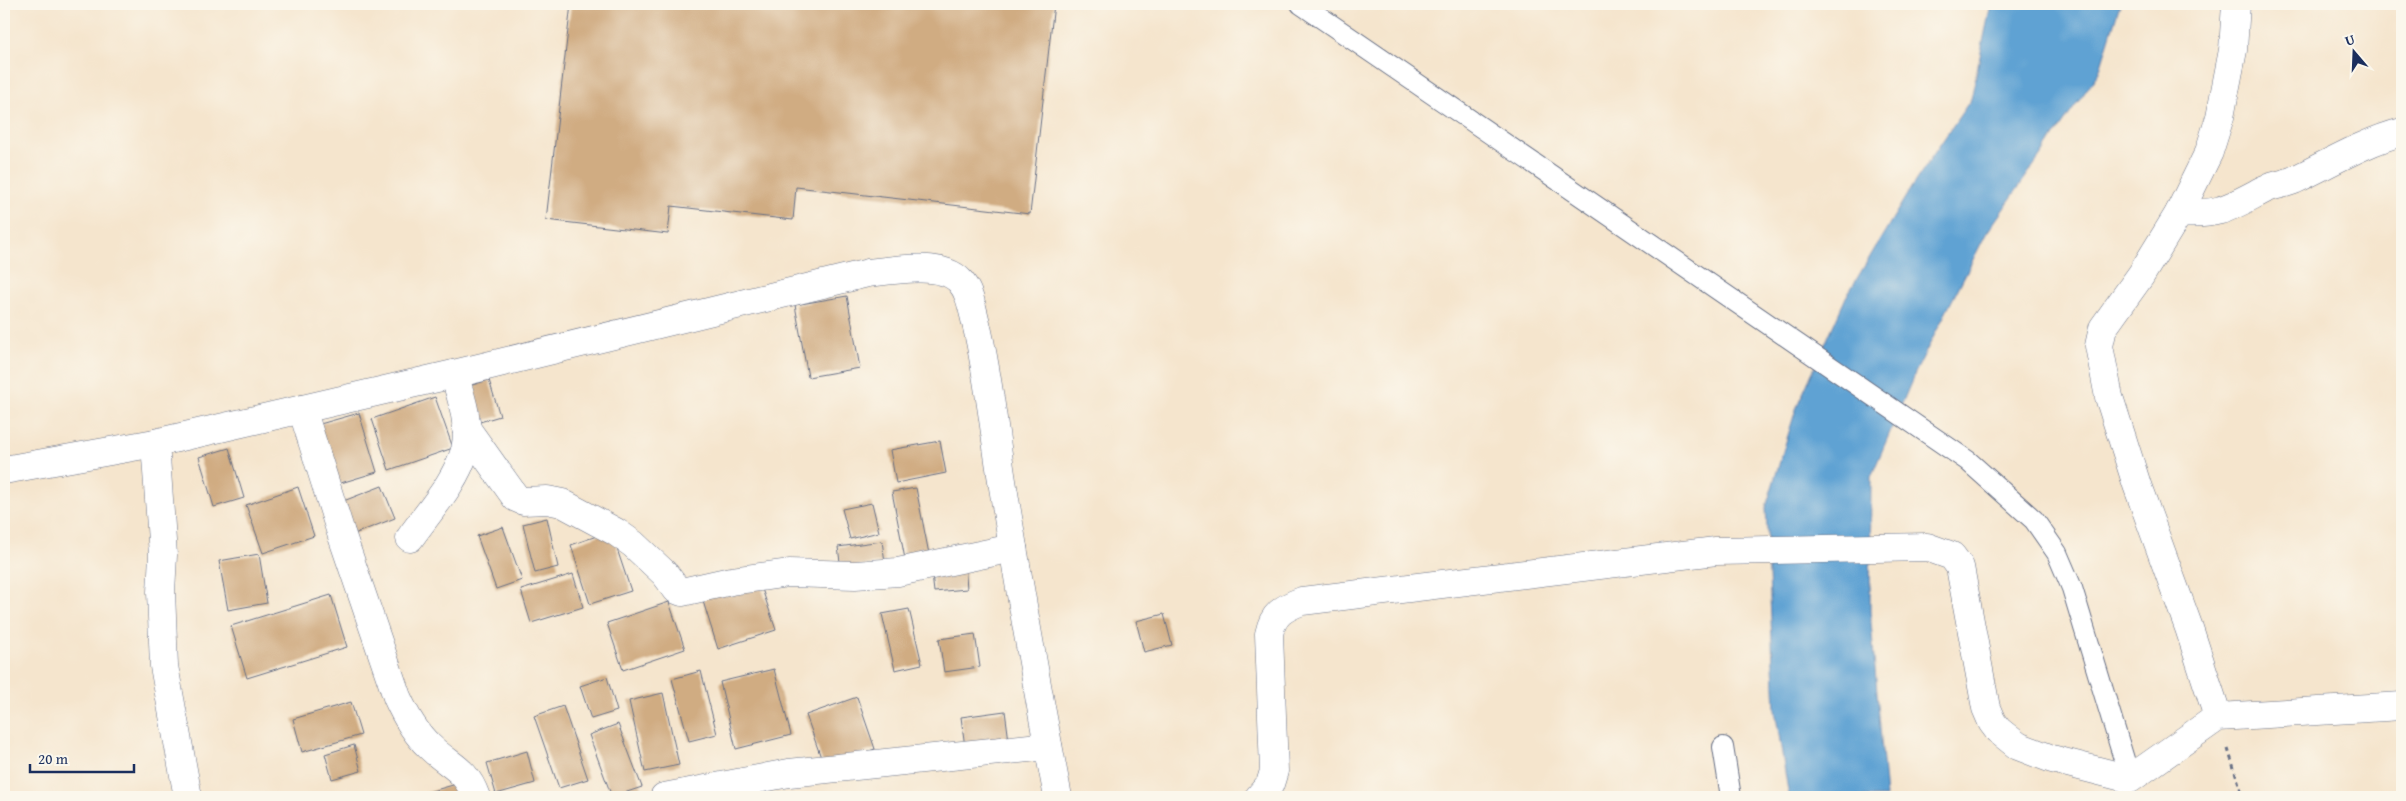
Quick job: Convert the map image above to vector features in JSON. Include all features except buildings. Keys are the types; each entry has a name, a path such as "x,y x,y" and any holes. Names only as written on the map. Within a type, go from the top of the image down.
{"street":[{"path":"2218,718 2189,628 2137,485 2109,397 2099,346 2103,328 2141,275 2179,213 2209,152 2220,117 2233,50 2236,4"},
{"path":"2179,213 2204,215 2240,204 2267,188 2293,181 2357,148 2402,132"},
{"path":"4,470 155,443 454,374 868,274 901,268 937,270 952,274 964,286 970,298 985,358 1013,548 1058,797"},
{"path":"410,538 449,483 465,448 466,428 463,405 454,374"},
{"path":"302,408 341,533 397,697 409,723 429,746 466,775 476,797"},
{"path":"466,428 516,498 523,501 547,500 562,503 616,532 633,544 665,574 677,590 682,592 731,581 789,572 855,575 898,572 1013,548"},
{"path":"155,443 163,555 160,592 164,666 188,797"},
{"path":"1260,797 1270,784 1274,771 1269,634 1271,623 1282,609 1302,600 1716,551 1927,547 1952,556 1960,567 1986,708 1998,730 2018,746 2133,788 2218,718 2402,706"},
{"path":"664,797 789,774 1048,746"}],"lane":[{"path":"1301,4 1736,300 1968,461 2034,520 2057,552 2072,588 2133,788"},
{"path":"1723,747 1731,797"}],"path":[{"path":"2218,718 2243,797"}],"water":[{"path":"1991,4 2120,4 2099,72 1986,234 1915,373 1871,477 1870,611 1886,797 1789,797 1775,710 1766,507 1796,409 1846,297 1912,186 1971,99"}]}
